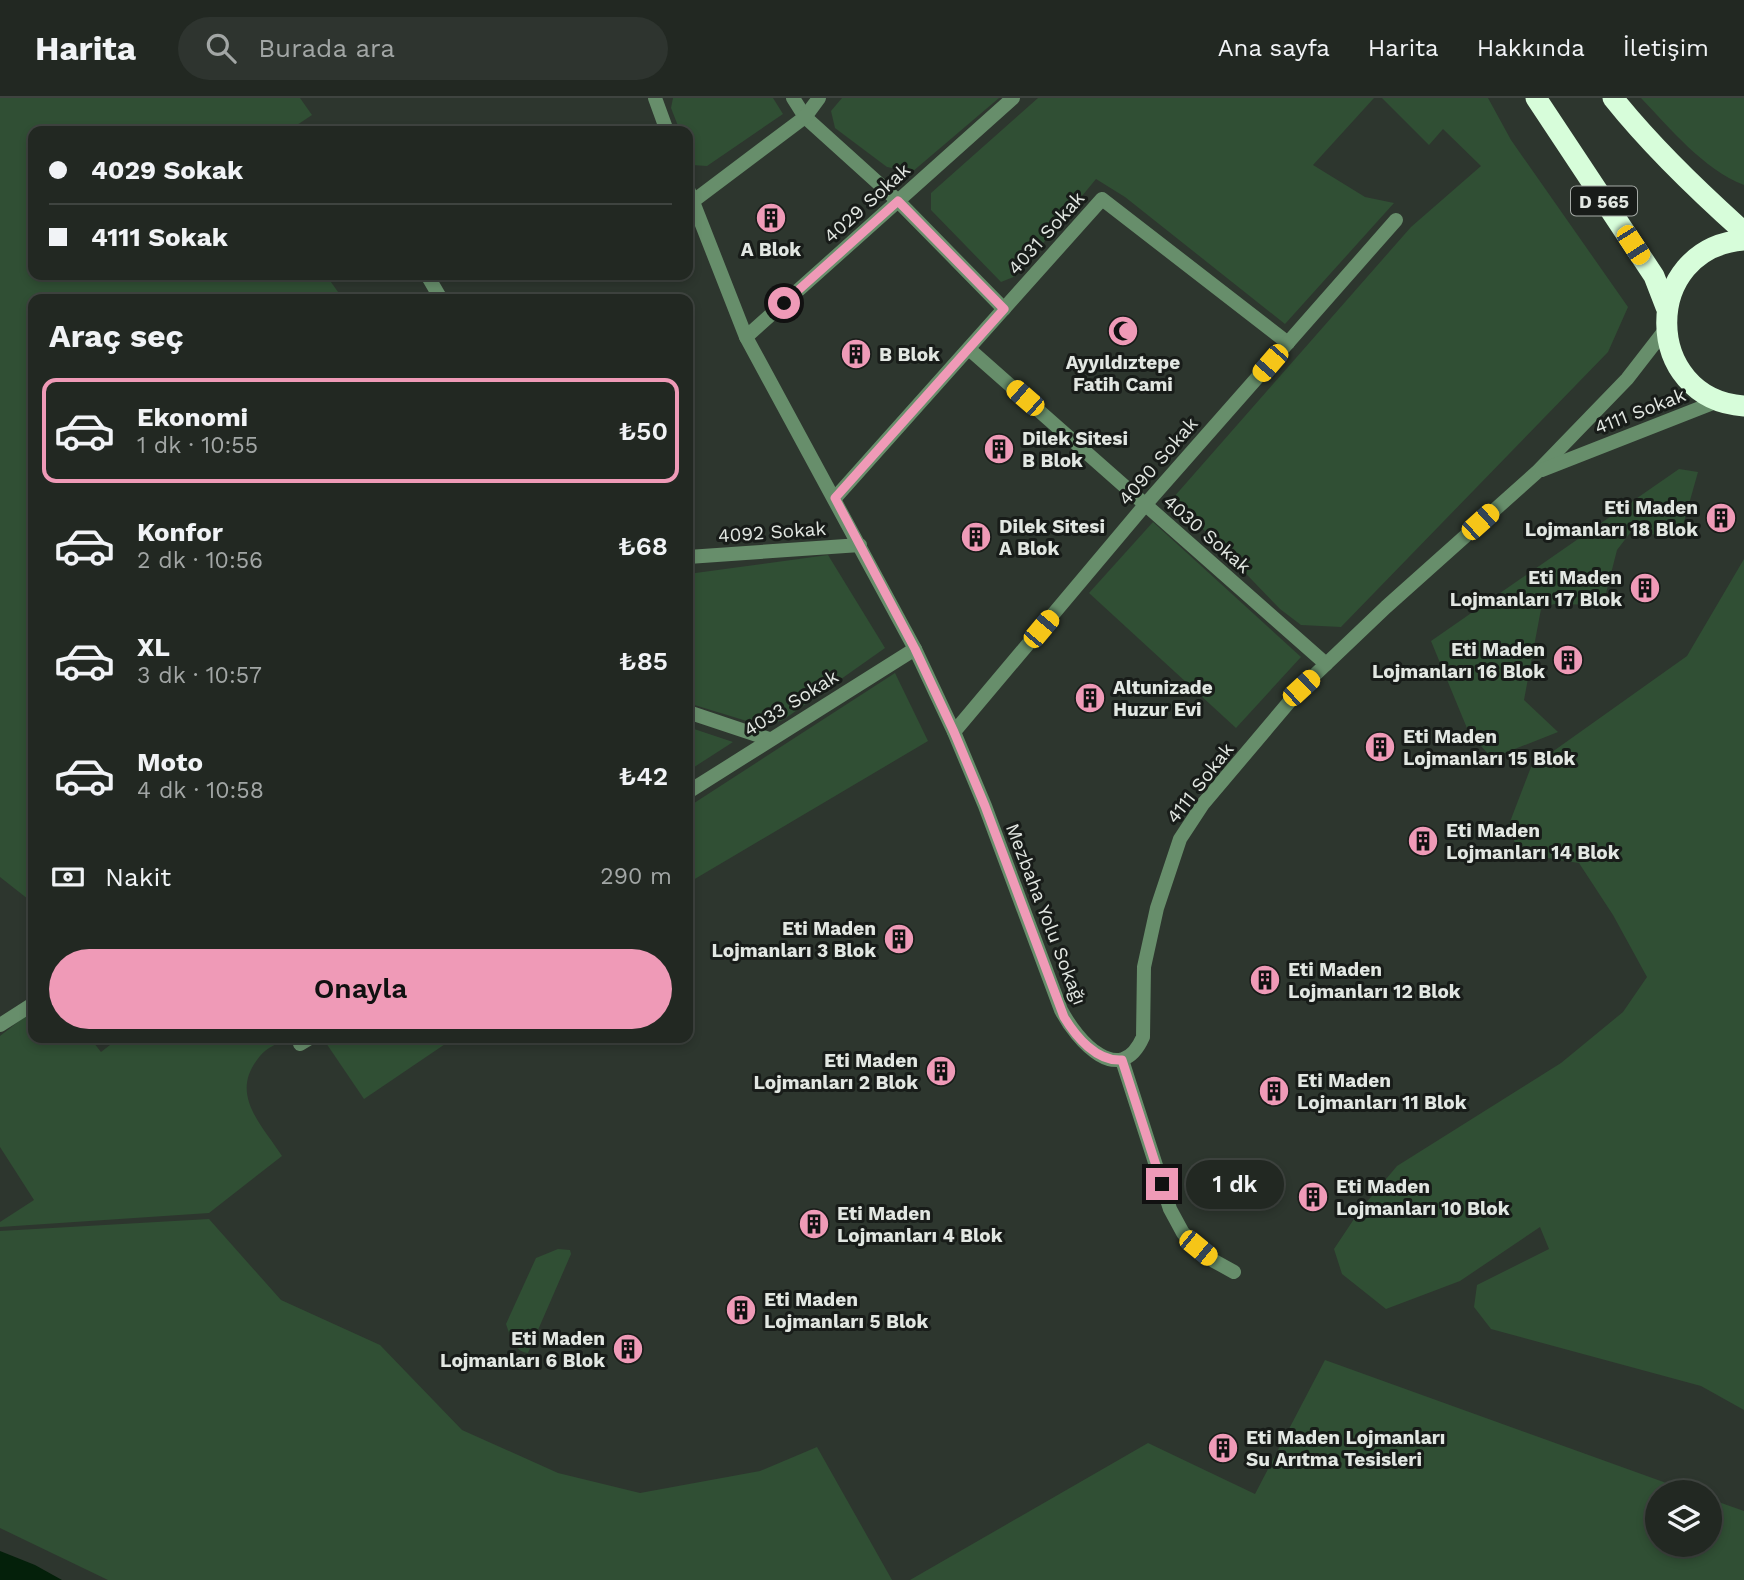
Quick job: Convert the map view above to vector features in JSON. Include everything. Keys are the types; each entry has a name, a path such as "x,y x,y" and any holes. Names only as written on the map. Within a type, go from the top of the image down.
{"highway":[{"name":"D 565","path":"1536,98 1654,276 1666,307 1665,330 1671,352 1682,373 1698,389 1718,401 1744,406"},
{"path":"1614,98 1637,129 1744,232"},
{"path":"1666,307 1678,280 1697,257 1713,247 1744,240"}],"street":[{"path":"655,98 665,126"},
{"path":"793,98 805,117 898,201 1004,309"},
{"path":"693,194 805,117 820,98"},
{"name":"4029 Sokak","path":"746,337 1013,98"},
{"name":"4031 Sokak","path":"835,498 1102,199 1288,343"},
{"name":"Mezbaha Yolu Sokağı","path":"693,204 746,337 915,649 954,732 990,819 1064,1017 1089,1047 1113,1061 1122,1060"},
{"name":"4090 Sokak","path":"954,732 1145,505 1396,220"},
{"name":"4111 Sokak","path":"1122,1060 1139,1047 1143,1037 1144,967 1157,908 1180,839 1203,804 1301,688 1386,607 1537,472 1628,379 1665,330"},
{"name":"4030 Sokak","path":"969,349 1326,664"},
{"name":"4111 Sokak","path":"1537,472 1718,401"},
{"name":"4092 Sokak","path":"693,557 860,545"},
{"name":"4033 Sokak","path":"693,789 915,649"},
{"path":"693,714 769,739"},
{"path":"0,1026 28,1007"},
{"path":"1122,1060 1170,1209 1183,1233 1214,1261 1234,1272"}],"shaded area":[{"path":"0,98 300,98 312,115 296,126 28,126 28,280 330,280 339,294 28,294 28,899 0,877"},
{"path":"673,98 773,98 783,114 707,166 693,165 693,126 678,126 671,108"},
{"path":"842,98 999,98 912,172 887,167 835,128 831,111"},
{"path":"1038,98 1374,98 1313,165 1365,197 1394,203 1285,324 1125,197 1096,179 1016,276 1001,282 931,210 931,193"},
{"path":"1382,98 1488,98 1511,140 1628,307 1608,352 1341,627 1301,625 1280,609 1173,498 1411,227 1481,166 1443,129 1429,145"},
{"path":"1641,98 1744,98 1744,185 1701,159"},
{"path":"1679,469 1698,472 1680,536 1630,533 1617,550 1603,605 1554,604 1541,609 1524,700 1558,732 1492,758 1469,733 1431,641"},
{"path":"1153,522 1301,657 1236,728 1089,593"},
{"path":"828,555 885,648 783,720 763,726 693,705 693,573"},
{"path":"1744,559 1744,1410 1701,1386 1491,1329 1474,1307 1477,1285 1549,1249 1540,1227 1460,1281 1386,1309 1342,1274 1334,1249 1360,1210 1397,1166 1561,1063 1623,1012 1647,977 1613,915 1579,863 1520,854 1508,827 1531,767 1687,656"},
{"path":"895,673 928,741 693,880 693,804"},
{"path":"693,729 733,742 693,768"},
{"path":"28,1014 28,1043 94,1043 101,1052 113,1043 278,1043 260,1056 251,1070 247,1096 257,1120 282,1156 209,1213 0,1227 0,1222 34,1200 0,1147 0,1036"},
{"path":"326,1043 447,1043 364,1099"},
{"path":"209,1219 281,1300 380,1345 462,1430 558,1473 640,1493 760,1471 817,1447 892,1580 108,1580 0,1528 0,1231"},
{"path":"558,1249 570,1250 571,1254 528,1353 523,1352 514,1343 506,1324 536,1258"},
{"path":"1325,1360 1658,1480 1645,1480 1645,1557 1722,1557 1722,1503 1744,1511 1744,1580 910,1580 1148,1443 1255,1494"},
{"path":"0,1551 35,1565 62,1580 0,1580"}],"place":[{"name":"A Blok","path":"771,218"},
{"name":"Ayyıldıztepe Fatih Cami","path":"1123,331"},
{"name":"B Blok","path":"856,354"},
{"name":"Dilek Sitesi B Blok","path":"999,449"},
{"name":"Eti Maden Lojmanları 18 Blok","path":"1721,518"},
{"name":"Dilek Sitesi A Blok","path":"976,537"},
{"name":"Eti Maden Lojmanları 17 Blok","path":"1645,588"},
{"name":"Eti Maden Lojmanları 16 Blok","path":"1568,660"},
{"name":"Altunizade Huzur Evi","path":"1090,698"},
{"name":"Eti Maden Lojmanları 15 Blok","path":"1380,747"},
{"name":"Eti Maden Lojmanları 14 Blok","path":"1423,841"},
{"name":"Eti Maden Lojmanları 3 Blok","path":"899,939"},
{"name":"Eti Maden Lojmanları 12 Blok","path":"1265,980"},
{"name":"Eti Maden Lojmanları 2 Blok","path":"941,1071"},
{"name":"Eti Maden Lojmanları 11 Blok","path":"1274,1091"},
{"name":"Eti Maden Lojmanları 10 Blok","path":"1313,1197"},
{"name":"Eti Maden Lojmanları 4 Blok","path":"814,1224"},
{"name":"Eti Maden Lojmanları 5 Blok","path":"741,1310"},
{"name":"Eti Maden Lojmanları 6 Blok","path":"628,1349"},
{"name":"Eti Maden Lojmanları Su Arıtma Tesisleri","path":"1223,1448"}],"route":[{"path":"784,303 898,201 1004,309 835,498 915,649 954,732 985,806 1064,1017 1081,1040 1097,1053 1113,1061 1122,1060 1162,1184"}]}
